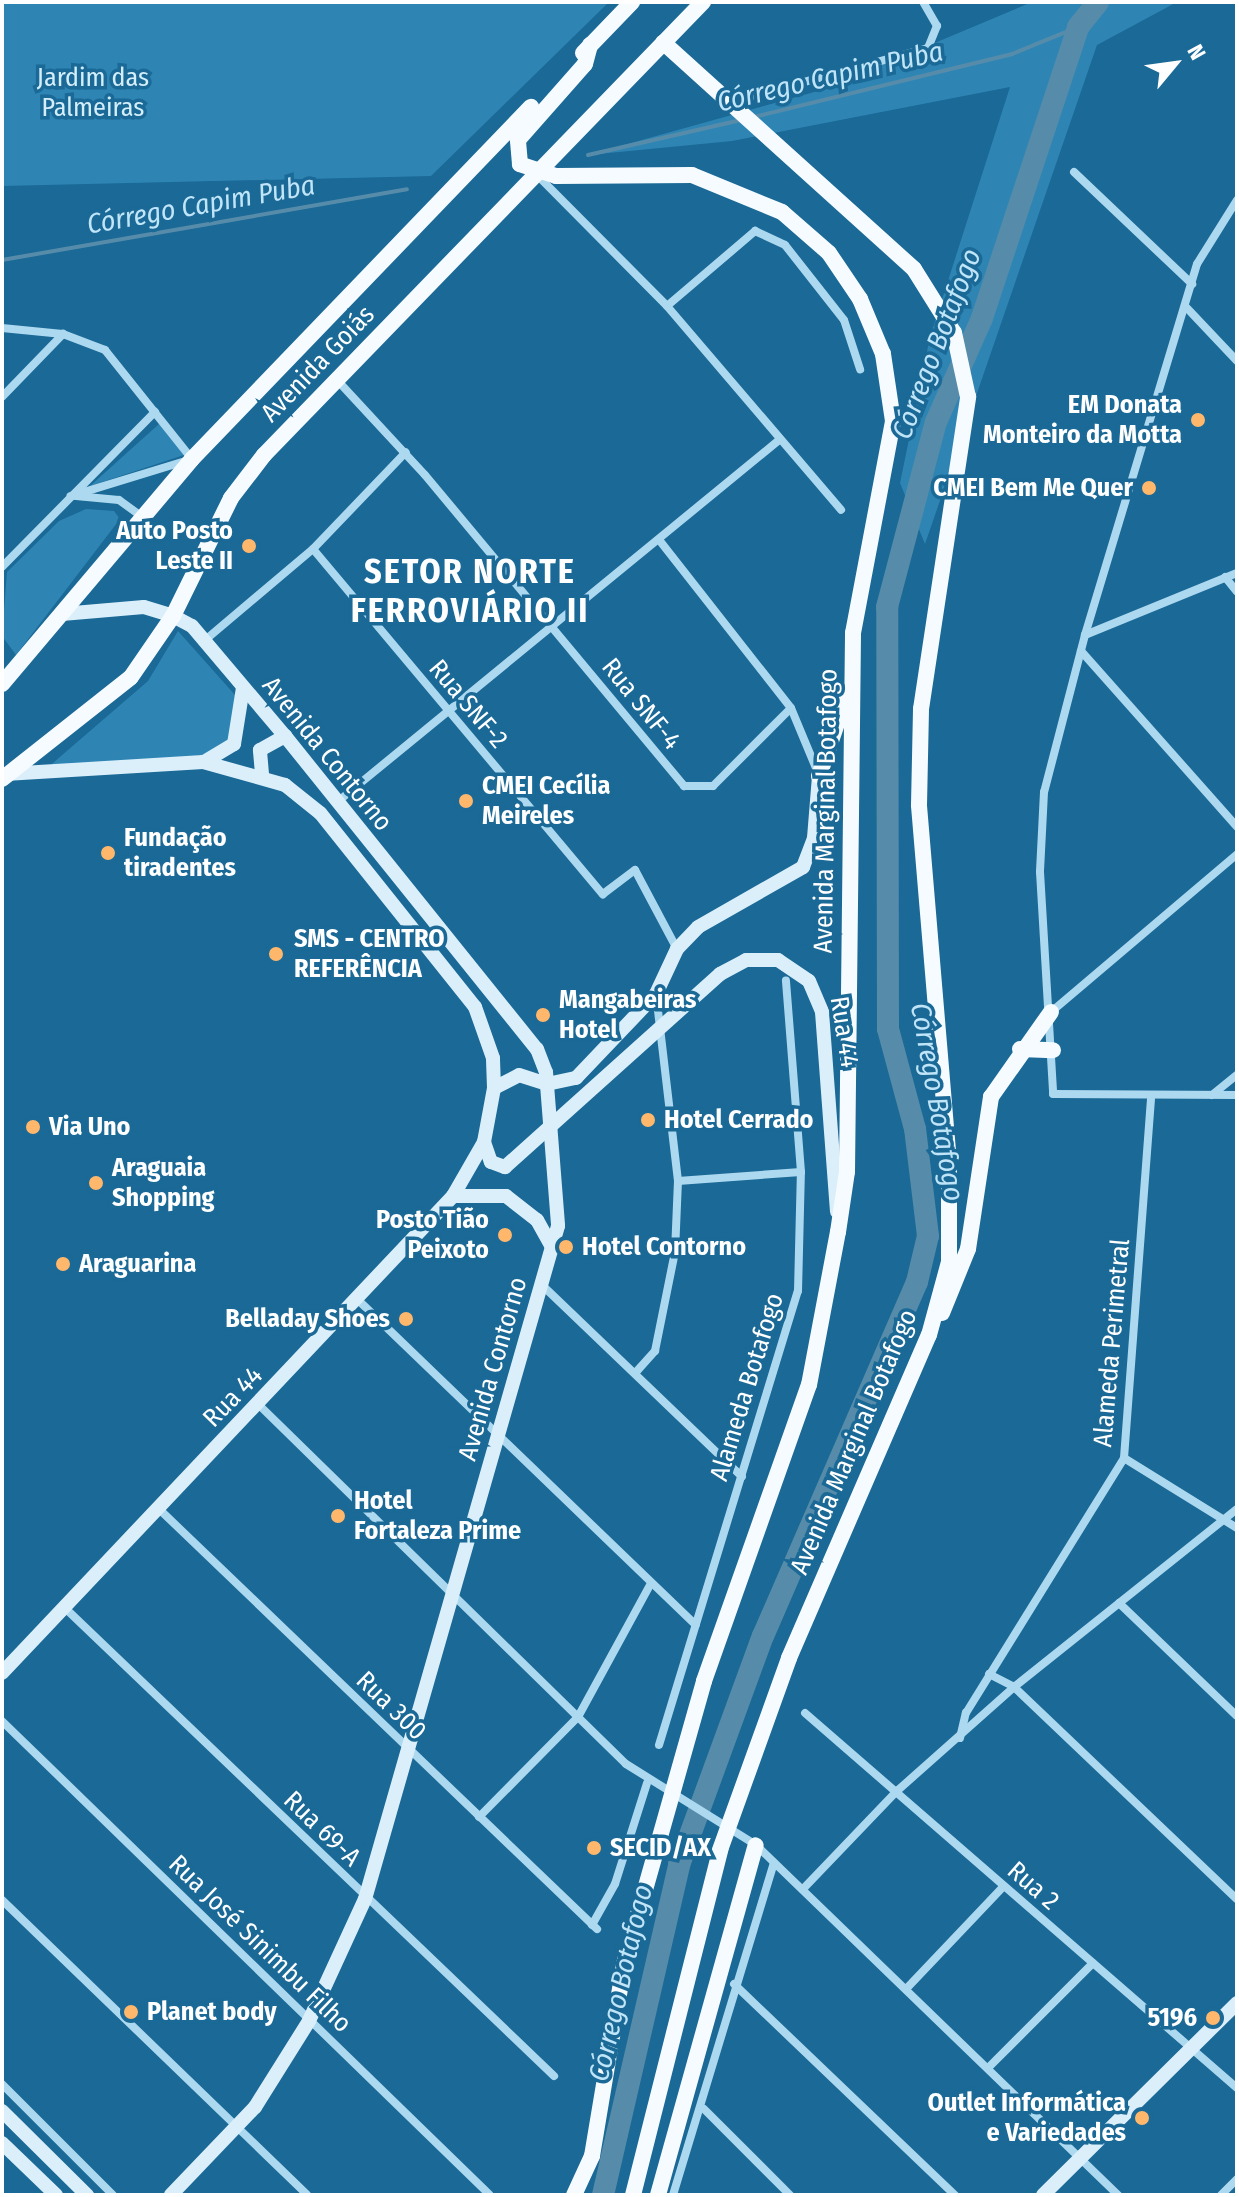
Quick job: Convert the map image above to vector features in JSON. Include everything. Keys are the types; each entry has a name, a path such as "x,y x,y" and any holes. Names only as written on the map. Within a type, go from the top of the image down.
{"main road":[{"name":"Avenida Goiás","path":"2,684 192,459 632,2"},
{"name":"Avenida Goiás","path":"4,776 131,677 173,616 231,498 337,380 703,2"},
{"name":"Avenida Marginal Botafogo","path":"633,2195 720,1850 789,1658 929,1335 949,1262 949,1163 919,805 921,709 964,459 968,397 954,333 893,247 663,42"},
{"path":"535,174 520,164 518,140 585,64 590,45"},
{"name":"Avenida Marginal Botafogo","path":"535,174 669,172 717,180 807,231 853,287 883,354 893,421 853,633 847,1172 838,1232 809,1385 704,1681 624,1964 592,2156 574,2195"},
{"path":"62,614 144,607 173,616"},
{"name":"Avenida Contorno","path":"171,2195 233,2126 255,2107 309,2021 365,1899 411,1754 558,1226 547,1128 547,1084 537,1049 336,804 285,736 204,641 173,616"},
{"path":"494,1088 519,1075 547,1084 576,1078 656,994 677,949 717,912 803,867 814,838 819,776 851,685"},
{"path":"203,762 234,744 243,688"},
{"path":"262,774 260,750 285,736"},
{"name":"Avenida Contorno","path":"4,776 203,762 262,774 320,813 475,1007 493,1058 494,1088 484,1142"},
{"name":"Rua 44","path":"505,1167 664,1022 746,960 778,960 809,981 822,1012 838,1232"},
{"path":"929,1335 968,1249 991,1097 1020,1049 1051,1012"},
{"path":"1020,1049 1053,1050"},
{"path":"484,1142 491,1162 505,1167 506,1196"},
{"name":"Rua 44","path":"2,1672 259,1405 453,1196 484,1142"},
{"path":"453,1196 506,1196 537,1220 553,1249"},
{"path":"658,2195 753,1843"},
{"path":"1043,2195 1237,2003"},
{"path":"2,2111 87,2195"},
{"path":"2,2143 56,2195"}],"street":[{"path":"733,105 928,48 937,26 923,2"},
{"path":"1074,172 1192,284"},
{"path":"535,174 559,190 667,306 778,441 841,510"},
{"path":"1237,200 1192,284 1085,635 1044,792 1040,872 1051,1012 1053,1094 1151,1099 1237,1095"},
{"path":"667,306 755,231 785,245 844,320 860,369"},
{"path":"1185,306 1237,361"},
{"path":"2,328 63,334 105,350 192,459 71,496"},
{"path":"2,397 63,334"},
{"name":"Rua SNF-4","path":"337,380 406,452 684,786 713,786 791,708"},
{"path":"2,567 155,412"},
{"path":"336,804 778,441"},
{"path":"204,641 313,549 406,452"},
{"path":"71,496 119,500 142,517"},
{"path":"660,541 791,708 819,776"},
{"name":"Rua SNF-2","path":"313,549 603,894 635,870 677,949"},
{"path":"1085,635 1237,573"},
{"path":"1225,577 1237,592"},
{"path":"1081,651 1237,827"},
{"path":"1051,1012 1237,854"},
{"name":"Alameda Botafogo","path":"659,1745 798,1291 801,1172 786,981"},
{"path":"637,1371 655,1351 668,1300 678,1181 664,1022 656,994"},
{"path":"1211,1096 1237,1075"},
{"name":"Alameda Perimetral","path":"960,1738 989,1674 1124,1458 1151,1099"},
{"path":"678,1181 801,1172"},
{"path":"542,1285 637,1371 742,1477"},
{"path":"357,1299 498,1441 696,1625"},
{"path":"259,1405 453,1598 652,1786 753,1843 989,2067 1118,2195"},
{"path":"1124,1458 1226,1518 1237,1528"},
{"name":"Rua 300","path":"159,1509 594,1927 615,1884 652,1786"},
{"path":"803,1889 897,1791 1014,1687 1237,1509"},
{"path":"479,1817 578,1717 650,1585"},
{"path":"1119,1603 1237,1716"},
{"name":"Rua 69-A","path":"65,1608 365,1899 554,2076"},
{"path":"989,1674 1014,1687 1237,1899"},
{"name":"Rua 2","path":"805,1713 1237,2088"},
{"name":"Rua José Sinimbu Filho","path":"2,1721 490,2195"},
{"path":"673,2195 704,2109 734,1984 774,1863"},
{"path":"907,1988 1003,1887"},
{"path":"2,1900 307,2195"},
{"path":"989,2067 1093,1963"},
{"path":"734,1984 955,2195"},
{"path":"2,2084 111,2194"},
{"path":"704,2109 790,2195"},
{"path":"1221,2195 1237,2179"}],"green space":[{"name":"Jardim das Palmeiras","path":"2,2 609,2 431,176 2,186"},
{"path":"1032,2 1177,2 1097,45 925,544 900,483 930,337 1010,87 732,141 588,155 825,89"},
{"path":"159,424 184,455 90,486"},
{"path":"86,509 114,511 120,519 16,655 2,636 7,572 59,521"},
{"path":"178,631 235,695 231,740 210,756 46,769 148,681"}],"waterway":[{"name":"Córrego Botafogo","path":"603,2195 679,1865 763,1636 917,1282 928,1236 915,1129 888,1029 887,607 936,422 982,318 1078,27 1098,2"},
{"name":"Córrego Capim Puba","path":"754,117 1012,54 1078,27"},
{"name":"Córrego Capim Puba","path":"588,155 741,120"},
{"name":"Córrego Capim Puba","path":"2,260 407,189"}],"place":[{"name":"EM Donata Monteiro da Motta","path":"1198,420"},
{"name":"CMEI Bem Me Quer","path":"1149,488"},
{"name":"Auto Posto Leste II","path":"249,546"},
{"name":"CMEI Cecília Meireles","path":"466,801"},
{"name":"Fundação tiradentes","path":"108,853"},
{"name":"SMS - CENTRO REFERÊNCIA","path":"276,954"},
{"name":"Mangabeiras Hotel","path":"543,1015"},
{"name":"Hotel Cerrado","path":"648,1120"},
{"name":"Via Uno","path":"33,1127"},
{"name":"Araguaia Shopping","path":"96,1183"},
{"name":"Posto Tião Peixoto","path":"505,1235"},
{"name":"Hotel Contorno","path":"566,1247"},
{"name":"Araguarina","path":"63,1264"},
{"name":"Belladay Shoes","path":"406,1319"},
{"name":"Hotel Fortaleza Prime","path":"338,1516"},
{"name":"SECID/AX","path":"594,1848"},
{"name":"Planet body","path":"131,2012"},
{"name":"5196","path":"1213,2018"},
{"name":"Outlet Informática e Variedades","path":"1142,2118"}],"district":[{"name":"SETOR NORTE FERROVIÁRIO II","path":"470,590"}]}
